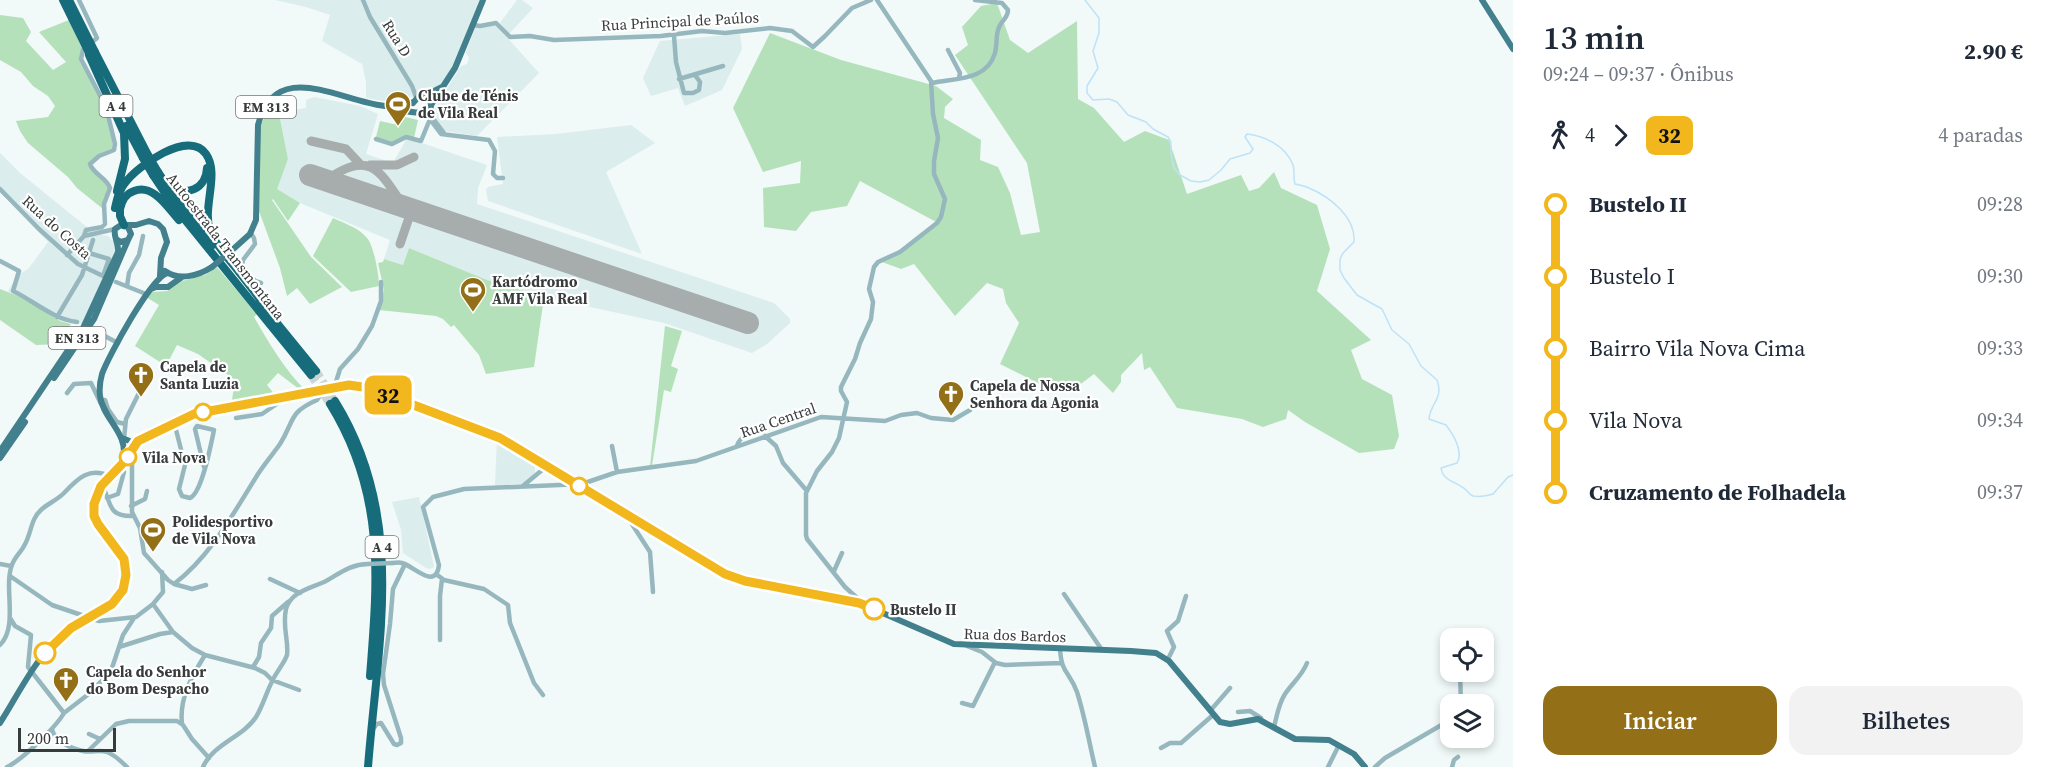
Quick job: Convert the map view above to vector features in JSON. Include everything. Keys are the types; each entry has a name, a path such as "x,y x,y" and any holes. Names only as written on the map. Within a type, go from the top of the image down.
{"highway":[{"name":"Autoestrada Transmontana","path":"63,0 84,44 110,80 147,155"},
{"name":"Autoestrada Transmontana","path":"69,0 92,54 173,205 313,373"},
{"path":"92,54 124,133 125,159 115,200 120,227"},
{"path":"118,209 122,188 139,170 179,146 190,145 201,149 207,155 211,167 207,215 212,234 272,321"},
{"path":"118,209 123,193 133,178 173,152 183,148 196,151 203,157 207,169 206,177 201,185 186,192 173,187 157,173"},
{"path":"118,209 124,199 134,191 146,190 154,194 272,321"},
{"name":"A 4","path":"333,402 365,481 373,518 377,591 369,767"},
{"name":"A 4","path":"362,767 371,702"}],"main road":[{"path":"431,108 429,98 419,97 414,107 419,112 431,108 442,87 456,68 483,0"},
{"path":"1482,0 1513,49"},
{"name":"EM 313","path":"250,232 257,216 258,125 262,112 273,98 289,89 305,87 396,110 419,112"},
{"name":"EM 313","path":"386,106 403,107 442,87"},
{"path":"120,227 151,221 164,229 167,242 160,264 159,277 160,284 164,287"},
{"name":"EN 313","path":"0,458 87,330 136,225"},
{"path":"116,238 121,242 129,237 130,229 120,227"},
{"name":"EN 313","path":"0,451 88,320 116,258 118,249 116,238 120,227"},
{"path":"148,292 156,287 168,287 182,277 200,274 212,267 250,232"},
{"path":"160,264 169,274 172,282"},
{"path":"128,445 99,391 101,376 118,343 159,277 164,273 182,277"},
{"path":"0,723 2,713 56,641 76,624 114,602 122,592 126,581 124,559 98,524 94,516 94,504 101,486 122,463 128,445 197,413 319,391 340,384"},
{"name":"Rua dos Bardos","path":"340,384 356,385 493,435 569,479 708,566 731,577 865,605 952,644 1151,652 1168,659"},
{"path":"1168,659 1218,721 1225,724 1254,719 1295,739 1319,739 1339,745 1357,757 1365,767"}],"street":[{"path":"67,255 84,236 86,230 102,227 105,224 104,204 110,188 108,183 91,168 91,163 100,155 114,150 115,144 106,107 81,58 83,50 97,37 79,0"},
{"name":"Rua D","path":"363,0 369,15 419,97"},
{"name":"Rua Principal de Paúlos","path":"473,25 496,23 510,36 529,36 552,40 674,36 702,31 725,33 766,28 782,29 794,32 813,47 852,8 871,0"},
{"path":"865,605 846,588 807,537 805,500 817,471 834,448 840,435 847,401 841,387 856,358 871,319 873,302 869,289 873,268 878,262 900,252 937,223 941,217 945,199 933,172 938,138 933,116 932,83 929,75 877,0"},
{"path":"932,83 974,76 986,68 995,53 998,28 1008,13 1007,7 1002,3 975,0"},
{"path":"674,36 679,79 684,93 693,93 700,88 700,81 696,75"},
{"path":"948,50 960,72 960,78"},
{"path":"679,79 723,66"},
{"path":"431,108 432,117 446,134"},
{"path":"419,112 429,119 438,132 489,140 495,151 493,174 497,178 503,178"},
{"path":"376,139 392,144 406,137 421,141 429,119"},
{"name":"Rua do Costa","path":"0,189 67,255 84,269 103,276 109,259 89,254"},
{"path":"84,236 120,227"},
{"path":"250,232 255,244 242,261 242,265 255,281 261,283"},
{"path":"98,233 116,238"},
{"path":"127,286 129,273 139,255 143,236"},
{"path":"57,317 84,269 93,240"},
{"path":"0,261 19,271 13,291 34,301 57,317 77,322"},
{"path":"116,282 148,292"},
{"path":"340,384 339,372 358,349 372,326 381,301 381,282"},
{"path":"99,333 118,343"},
{"path":"67,393 74,384 92,383 96,396 104,402 117,422 125,424"},
{"path":"174,584 212,544 231,519 257,475 282,440 295,414 319,391"},
{"path":"139,393 126,417 125,424 131,466 131,506 133,516 140,528 144,553 168,581 192,589 206,585"},
{"path":"236,418 264,413 290,395"},
{"name":"Rua Central","path":"436,574 439,565 424,512 425,503 435,496 464,489 577,484 617,472 696,461 764,433 816,418 844,417 883,421 917,413 930,418 953,420 970,410"},
{"path":"174,422 185,465 179,489 182,496 190,498 196,495 204,467 214,430 197,426 195,429 204,467"},
{"path":"764,433 776,446 785,465 807,491"},
{"path":"612,446 617,472"},
{"path":"536,475 537,460"},
{"path":"0,645 6,637 11,566 26,543 32,521 43,508 55,501 84,474 97,472 113,475 124,472 131,466"},
{"path":"523,486 547,466"},
{"path":"106,498 118,494 124,472"},
{"path":"586,490 592,481"},
{"path":"101,486 108,505 119,514 133,516"},
{"path":"131,506 145,499 147,491"},
{"path":"626,515 650,550 653,592"},
{"path":"834,571 842,554"},
{"path":"0,564 11,566"},
{"path":"369,767 375,725 381,723 394,744 398,745 401,742 382,674 393,589 405,564"},
{"path":"253,667 259,657 261,644 270,628 272,616 300,593 353,566 405,564 427,577 436,574 442,579 484,589 508,605 511,624 534,683 543,695"},
{"path":"8,767 52,729 63,713 90,693 106,676 112,667 124,632 134,618 153,604 164,591 162,573"},
{"path":"10,576 52,604 99,621 134,618"},
{"path":"270,579 300,593"},
{"path":"440,640 442,579"},
{"path":"1064,594 1101,650"},
{"path":"1168,659 1174,647 1167,631 1178,622 1186,596"},
{"path":"203,767 209,758 251,724 261,708 272,680 286,656 284,625 290,600"},
{"path":"153,604 173,632 205,655 253,667 265,673 272,680 299,690"},
{"path":"9,615 15,626 31,635 27,662 63,713"},
{"path":"119,647 159,634 173,632"},
{"path":"963,645 982,652 995,662 1012,666 1061,663"},
{"path":"1060,648 1061,663 1077,693 1095,767"},
{"path":"182,724 186,689 205,655"},
{"path":"962,703 970,706 974,704 995,662"},
{"path":"1274,727 1278,708 1285,694 1301,675 1307,663"},
{"path":"1161,748 1170,743 1181,743 1211,714 1230,688"},
{"path":"1238,712 1250,711 1264,722"},
{"path":"174,720 182,714"},
{"path":"88,751 112,726 118,723 174,720 182,724 209,758"},
{"path":"1376,767 1385,758 1440,726"},
{"path":"52,729 53,735 59,740 82,751 107,752 127,767"},
{"path":"89,734 100,739"},
{"path":"1328,767 1339,745"},
{"path":"1452,767 1454,760 1458,757"}],"shaded area":[{"path":"275,0 480,0 456,62 440,87 400,101 389,102 366,98 366,82 362,64 322,41 330,15"},
{"path":"517,0 522,0 533,8 509,34 500,23"},
{"path":"496,25 539,73 477,136 445,131 434,116 435,108 461,66 467,64 469,58 466,53 475,27"},
{"path":"740,34 742,49 722,90 685,106 678,88 651,96 643,78 660,41"},
{"path":"314,97 360,106 378,114 366,154 393,163 407,138 487,165 478,188 477,204 774,303 790,319 790,323 767,344 752,353 664,323 544,297 487,280 409,248 403,265 384,259 390,240 300,203 276,189 288,159 279,112 306,108 306,100"},
{"path":"631,125 655,143 606,172 642,254 488,201 486,190 488,187 503,184 497,137 556,134"},
{"path":"0,153 20,173 88,228 96,234 108,236 115,243 115,251 83,324 61,321 8,291 17,276 29,268 48,242 0,192"},
{"path":"497,439 535,462 535,473 523,484 495,485"},
{"path":"419,497 434,567 430,569 403,553 401,530 392,502"}],"green space":[{"path":"997,3 1010,40 1028,53 1077,21 1078,99 1094,108 1124,142 1145,131 1169,140 1187,194 1241,175 1249,191 1259,188 1274,172 1281,188 1317,205 1330,249 1317,291 1371,340 1351,350 1362,379 1392,395 1399,436 1394,449 1359,453 1288,410 1286,419 1263,427 1242,419 1177,408 1150,367 1144,370 1142,353 1121,375 1121,382 1113,393 1094,374 1069,393 1050,389 1000,364 1019,323 1006,303 1003,289 987,283 955,316 914,264 901,269 882,262 938,223 860,181 847,206 811,212 796,231 764,227 763,188 800,183 801,161 763,172 733,108 770,33 841,60 936,86 953,99 945,107 944,118 981,140 980,160 998,167 1010,193 1021,235 1040,232 1027,163 955,55 968,45 962,27 981,6"},
{"path":"0,15 23,18 31,32 26,41 53,70 66,62 39,32 69,20 82,48 79,59 102,102 110,124 113,148 101,153 89,163 109,187 103,209 28,143 20,131 16,121 48,117 55,106 48,96 33,86 21,72 0,60"},
{"path":"276,98 288,159 277,189 300,203 288,221 272,200 311,257 342,287 310,304 297,288 287,296 280,268 259,211 260,127 270,105"},
{"name":"Clube de Ténis de Vila Real","path":"401,116 418,120 414,138 405,136 394,142 376,137 380,121 398,125"},
{"path":"333,218 364,234 370,242 379,286 351,292 313,256"},
{"name":"Kartódromo AMF Vila Real","path":"409,248 487,280 544,297 534,367 486,374 479,355 454,325 451,327 436,316 379,310 384,290 378,263 383,262 384,259 403,265"},
{"path":"217,267 257,314 254,317 271,345 289,372 304,389 299,389 278,373 267,385 276,396 240,403 232,400 235,380 198,354 177,345 166,366 135,346 159,305 146,297 152,292 167,291 182,281 205,275"},
{"path":"0,289 26,299 60,321 71,324 58,344 36,345 0,320"},
{"path":"665,326 682,331 671,366 678,369 671,392 664,390 652,466 650,466"}],"waterway":[{"path":"1085,0 1099,18 1099,33 1093,51 1098,68 1087,86 1087,93 1093,100 1109,99 1117,102 1128,115 1146,122 1153,129 1168,137 1171,142 1174,168 1180,175 1191,181 1209,180 1230,159 1250,153 1253,149 1245,137 1247,134 1261,137 1280,147 1293,165 1295,184 1307,187 1333,202 1351,224 1354,242 1340,259 1340,270 1344,278 1357,295 1382,309 1392,330 1409,344 1421,366 1437,380 1439,392 1429,419 1446,425 1454,438 1459,454 1457,463 1441,468 1444,475 1473,496 1493,494 1508,477 1513,475"}],"taxiway":[{"path":"311,141 346,149 360,164"},
{"path":"370,165 397,165 414,157"},
{"path":"326,180 353,166 363,165 372,168 380,174 404,207"},
{"path":"400,244 412,209"}],"runway":[{"path":"310,175 748,323"}],"tunnel":[{"path":"316,371 335,401"},
{"path":"311,375 330,404"}],"bus line":[{"name":"32","path":"45,653 71,628 112,604 123,590 126,581 124,559 98,524 94,516 94,504 101,486 124,462 138,441 194,414 311,391 356,385 500,438 708,566 736,579 859,603 874,609"}],"place":[{"name":"Clube de Ténis de Vila Real","path":"398,127"},
{"name":"Kartódromo AMF Vila Real","path":"473,313"},
{"name":"Capela de Santa Luzia","path":"141,398"},
{"name":"Capela de Nossa Senhora da Agonia","path":"951,417"},
{"name":"Vila Nova","path":"128,457"},
{"name":"Polidesportivo de Vila Nova","path":"153,553"},
{"name":"Bustelo II","path":"874,609"},
{"name":"Capela do Senhor do Bom Despacho","path":"66,703"}]}
